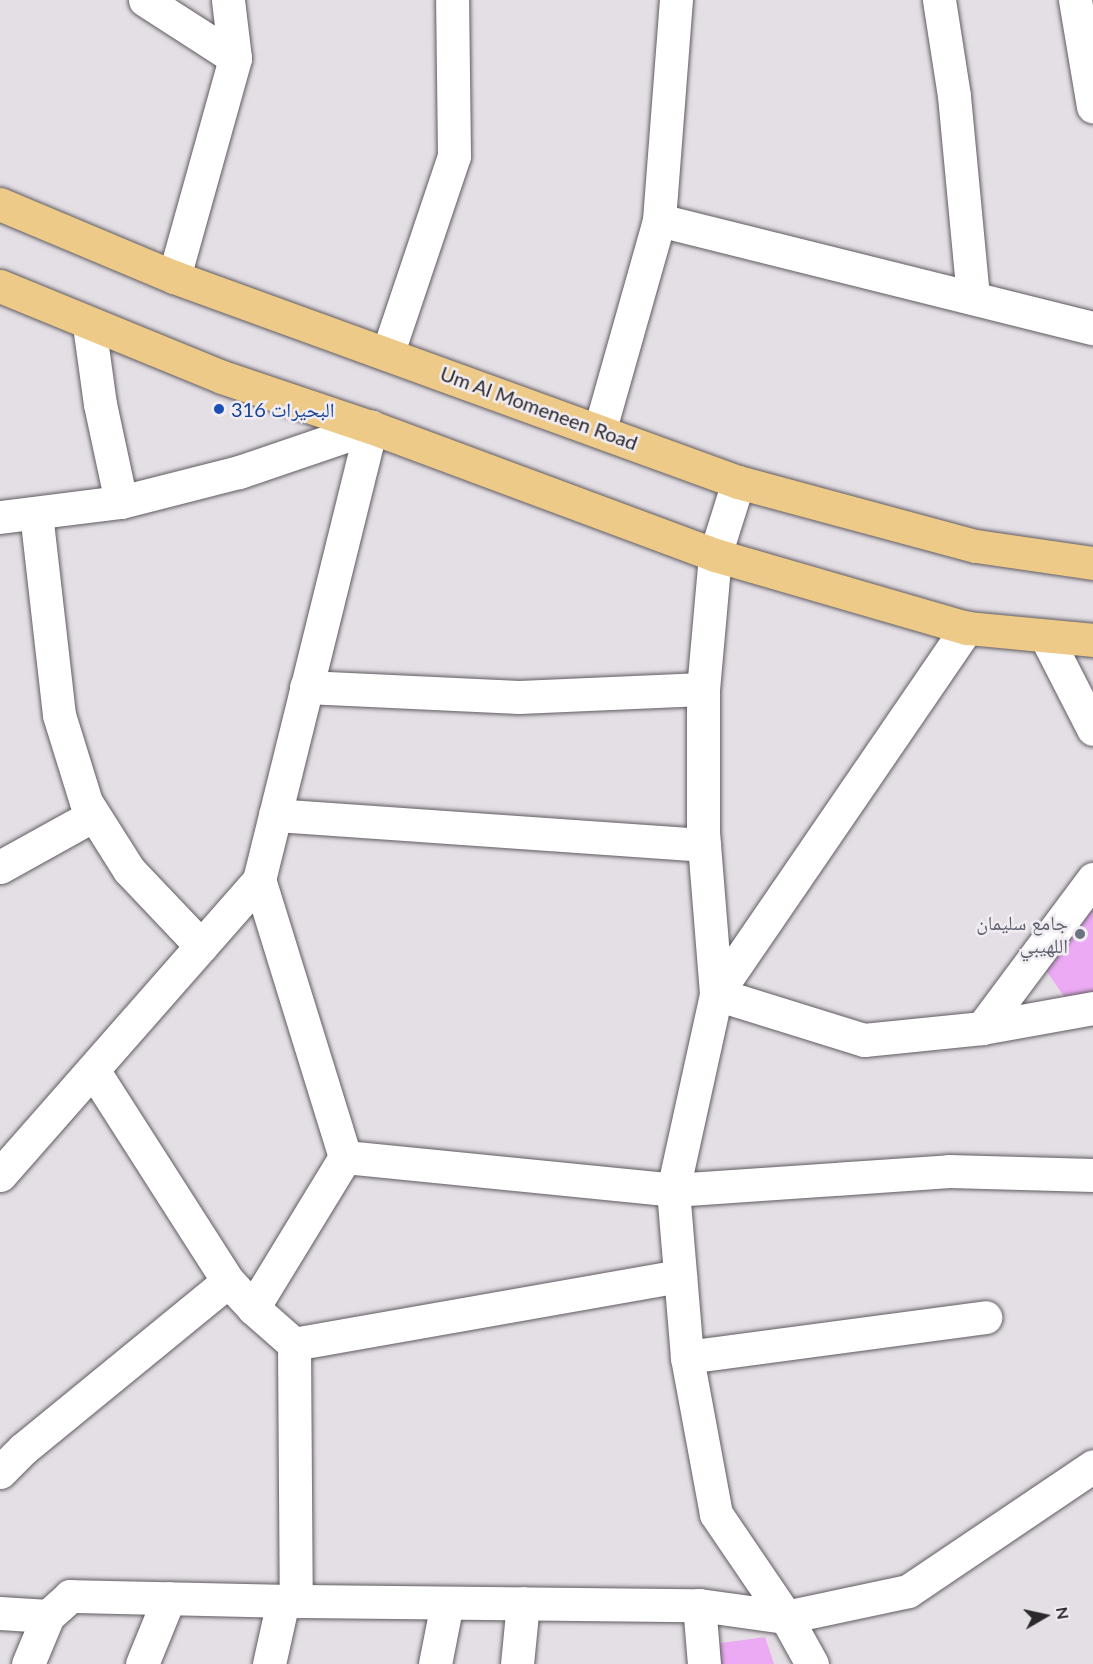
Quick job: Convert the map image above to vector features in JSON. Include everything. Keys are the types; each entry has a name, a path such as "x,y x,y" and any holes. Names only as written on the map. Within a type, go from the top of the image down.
{"main road":[{"name":"Um Al Momeneen Road","path":"0,204 174,277 600,429 738,482 976,546 1093,564"},
{"path":"0,286 89,325 222,377 371,427 715,555 967,628 1047,639 1093,640"}],"street":[{"path":"145,0 235,58"},
{"path":"174,277 235,58 228,0"},
{"path":"388,352 454,156 452,0"},
{"path":"600,429 659,220 676,0"},
{"path":"939,0 954,96 974,298"},
{"path":"1075,0 1093,106"},
{"path":"659,220 1093,328"},
{"path":"89,325 100,404 121,502"},
{"path":"0,517 121,502 239,472 371,427"},
{"path":"3,1167 93,1070 259,880 371,427"},
{"path":"738,482 715,555 703,689 704,845 716,994 673,1190 687,1357 716,1514 786,1617 812,1664"},
{"path":"36,513 59,715 86,802 129,870 201,946"},
{"path":"716,994 967,628"},
{"path":"1047,639 1093,729"},
{"path":"306,687 519,697 703,689"},
{"path":"0,867 94,815"},
{"path":"275,815 704,845"},
{"path":"982,1028 1093,879"},
{"path":"253,1308 345,1157 259,880"},
{"path":"716,994 864,1040 982,1028 1093,1008"},
{"path":"93,1070 228,1281 253,1308 294,1344 289,1601 269,1664"},
{"path":"345,1157 673,1190 949,1170 1093,1175"},
{"path":"294,1344 680,1276"},
{"path":"0,1472 22,1449 228,1281"},
{"path":"687,1357 985,1317"},
{"path":"28,1664 48,1616 70,1596 289,1601 699,1605 786,1617 908,1591 1088,1480"},
{"path":"142,1664 169,1598"},
{"path":"435,1664 447,1603"},
{"path":"517,1664 523,1604"},
{"path":"699,1605 704,1664"},
{"path":"0,1612 48,1616"}],"building":[{"name":"جامع سليمان اللهيبي","path":"1093,907 1093,996 1066,999 1040,962"},
{"path":"765,1637 774,1664 716,1664 713,1644"}],"place":[{"name":"البحيرات 316","path":"219,409"},
{"name":"جامع سليمان اللهيبي","path":"1080,934"}]}
